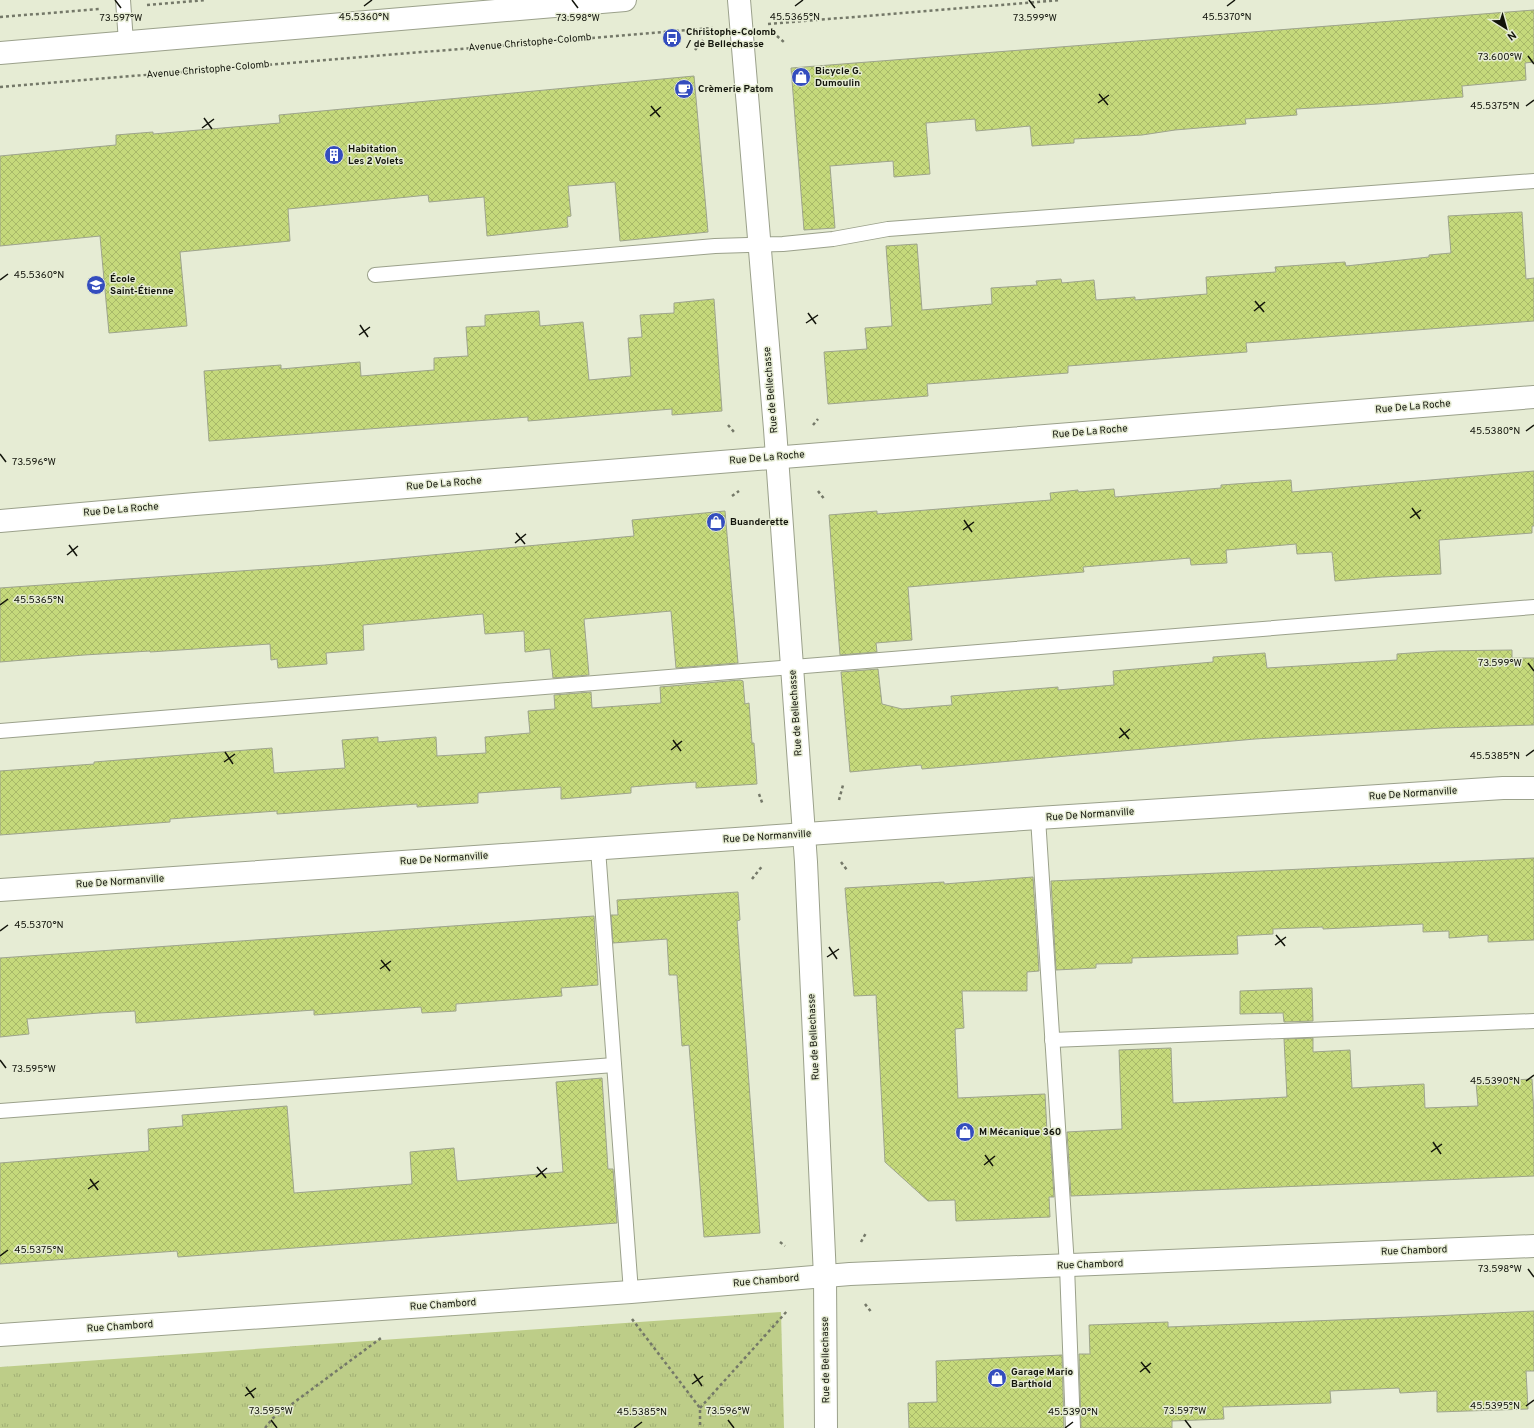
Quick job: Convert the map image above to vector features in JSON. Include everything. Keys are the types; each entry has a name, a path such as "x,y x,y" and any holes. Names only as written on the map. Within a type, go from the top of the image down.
{"street":[{"path":"0,53 626,0"},
{"name":"Rue de Bellechasse","path":"739,0 777,457 804,834 825,1277 826,1428"},
{"name":"Rue De La Roche","path":"0,521 195,504 1534,397"},
{"name":"Rue De Normanville","path":"0,890 1038,818 1503,788 1534,788"},
{"name":"Rue Chambord","path":"0,1335 631,1292 863,1274 1534,1246"}],"lane":[{"path":"123,0 126,42"},
{"path":"375,275 714,246 783,244 834,239 888,229 1534,181"},
{"path":"0,731 1534,607"},
{"path":"1038,818 1067,1266 1073,1428"},
{"path":"598,849 631,1292"},
{"path":"1052,1040 1534,1021"},
{"path":"0,1111 614,1065"}],"path":[{"name":"Avenue Christophe-Colomb","path":"0,87 1061,0"},
{"path":"777,36 785,43"},
{"path":"696,50 703,40"},
{"path":"813,425 818,419"},
{"path":"728,425 735,433"},
{"path":"732,496 739,491"},
{"path":"818,491 825,500"},
{"path":"839,800 843,785"},
{"path":"759,794 763,805"},
{"path":"841,862 847,870"},
{"path":"752,879 764,863"},
{"path":"861,1242 866,1233"},
{"path":"780,1242 785,1246"},
{"path":"865,1304 872,1313"},
{"path":"700,1408 788,1310"},
{"path":"631,1318 700,1408 700,1428"},
{"path":"265,1428 273,1418 383,1336"}],"green space":[{"path":"781,1312 784,1428 0,1428 0,1367"}],"building":[{"path":"1534,10 1534,62 1525,63 1526,80 1462,86 1463,97 1296,109 1297,115 1245,119 1246,124 1175,130 1142,135 1074,139 1074,143 1032,146 1030,126 976,131 975,119 926,123 930,174 894,177 893,161 830,166 835,228 804,230 791,68"},
{"path":"694,76 708,232 620,241 615,182 568,186 571,216 567,217 568,227 487,236 484,197 429,202 428,195 288,209 290,241 180,252 187,326 109,333 100,236 0,246 0,156 116,145 116,135 153,132 153,134 280,123 279,115"},
{"path":"1522,212 1526,279 1534,278 1534,321 1246,343 1247,352 1068,366 1068,373 927,384 928,396 828,404 824,352 867,349 865,328 892,326 886,246 917,244 922,310 992,304 991,288 1037,285 1036,281 1061,279 1062,283 1094,280 1096,300 1135,297 1135,300 1207,294 1206,277 1276,272 1275,267 1345,262 1346,266 1429,257 1429,255 1451,253 1448,216"},
{"path":"714,299 722,411 672,415 672,409 528,421 528,417 209,441 204,371 281,365 281,369 360,362 361,376 434,370 434,358 468,356 466,327 485,326 485,315 539,311 540,326 583,322 589,380 631,376 628,338 642,337 640,315 674,313 674,303"},
{"path":"1534,471 1534,526 1532,526 1532,533 1439,540 1441,574 1335,581 1332,552 1297,554 1296,544 1226,550 1227,563 1191,565 1190,558 1083,567 1084,572 908,587 912,640 876,643 877,652 840,655 829,515 877,511 877,514 1051,500 1050,493 1078,490 1078,492 1114,489 1115,497 1221,488 1221,485 1291,480 1292,492"},
{"path":"725,511 738,663 676,668 671,611 584,619 589,675 553,678 550,649 525,652 524,631 485,634 483,614 363,625 364,650 326,653 327,664 278,668 277,659 271,660 270,644 84,655 0,662 0,588 325,565 634,536 632,520"},
{"path":"1512,650 1512,658 1534,658 1534,725 1443,728 1255,739 922,769 921,765 850,772 841,672 878,669 882,704 902,709 952,705 951,696 1058,687 1058,690 1114,685 1113,671 1213,662 1213,657 1265,653 1267,668 1397,660 1397,654 1439,651"},
{"path":"740,680 743,681 745,704 749,703 757,784 696,788 696,782 667,784 631,787 631,793 561,799 561,787 478,793 478,803 417,807 417,804 277,814 277,811 170,819 170,822 0,835 0,771 272,748 274,773 345,768 342,740 378,737 378,742 436,737 437,756 486,753 485,737 530,733 528,711 555,709 554,695 591,692 592,708 661,703 660,687"},
{"path":"1534,858 1534,940 1488,942 1488,935 1449,938 1449,931 1423,932 1423,924 1323,929 1323,927 1273,929 1273,934 1237,936 1238,954 1132,958 1132,963 1096,964 1096,968 1056,970 1051,881"},
{"path":"1033,877 1039,971 1027,972 1027,991 962,991 964,1028 955,1029 958,1098 1045,1094 1047,1132 1050,1132 1054,1197 1049,1197 1050,1217 956,1221 955,1200 928,1201 885,1162 876,995 854,996 845,888 944,882 944,884"},
{"path":"738,892 740,920 737,921 760,1233 704,1237 689,1045 682,1046 677,975 669,975 667,939 613,943 611,915 618,915 617,900"},
{"path":"594,916 598,985 561,988 562,996 456,1004 456,1011 422,1013 421,1007 314,1015 314,1010 136,1023 135,1011 99,1013 27,1019 29,1034 0,1037 0,958"},
{"path":"1312,988 1313,1021 1284,1022 1283,1013 1240,1014 1240,991"},
{"path":"1313,1038 1313,1052 1350,1050 1352,1088 1424,1084 1425,1108 1478,1106 1476,1082 1532,1079 1534,1115 1534,1176 1071,1196 1067,1132 1122,1129 1119,1050 1171,1048 1173,1103 1287,1097 1284,1039"},
{"path":"602,1078 608,1169 613,1169 617,1223 178,1257 177,1251 0,1264 0,1163 149,1151 148,1129 183,1126 182,1115 287,1106 294,1193 412,1184 410,1152 454,1148 457,1181 563,1172 556,1082"},
{"path":"1534,1311 1534,1371 1526,1371 1528,1409 1437,1412 1437,1391 1400,1393 1399,1388 1330,1391 1331,1403 1223,1407 1224,1419 1172,1421 1172,1428 1081,1428 1079,1354 1090,1354 1089,1325 1168,1322 1168,1327"},
{"path":"1062,1355 1064,1428 909,1428 908,1403 937,1402 936,1361"}],"place":[{"name":"Christophe-Colomb / de Bellechasse","path":"672,38"},
{"name":"Bicycle G. Dumoulin","path":"801,77"},
{"name":"Crèmerie Patom","path":"684,89"},
{"name":"Habitation Les 2 Volets","path":"334,155"},
{"name":"École Saint-Étienne","path":"96,285"},
{"name":"Buanderette","path":"716,522"},
{"name":"M Mécanique 360","path":"965,1132"},
{"name":"Garage Mario Barthold","path":"997,1378"}]}
